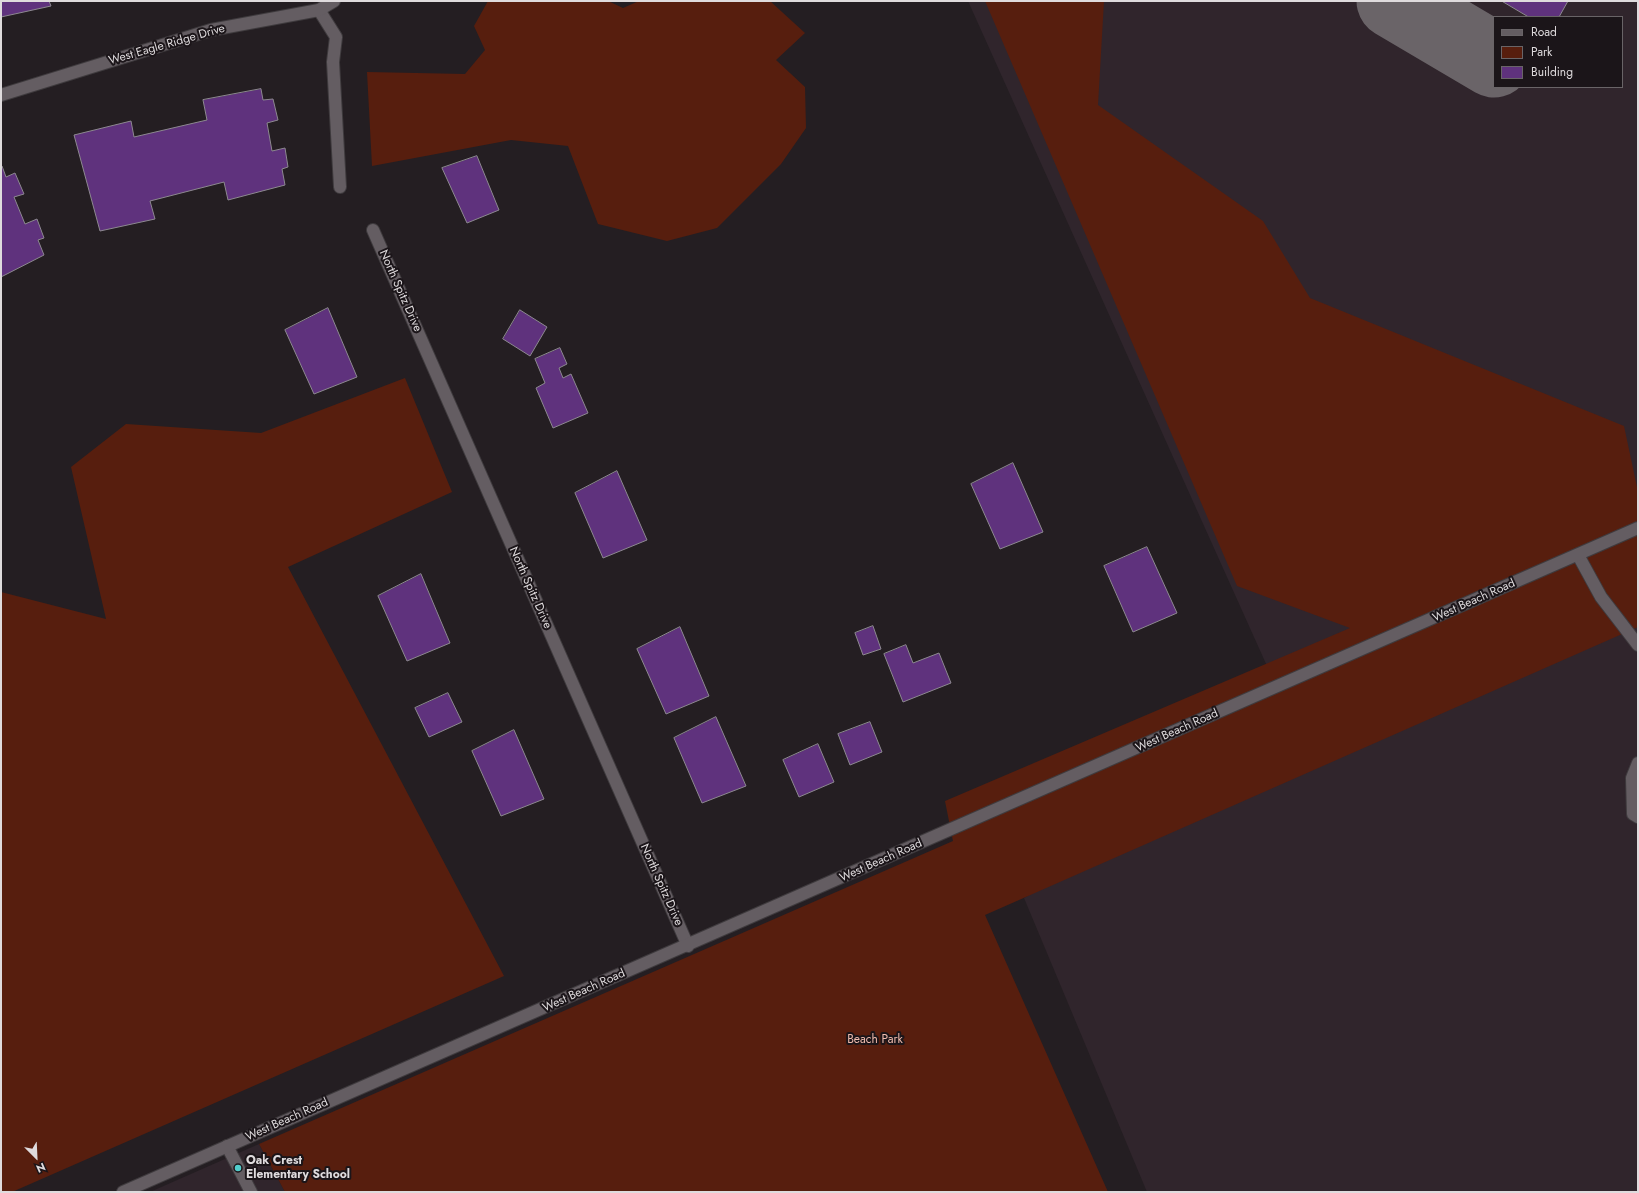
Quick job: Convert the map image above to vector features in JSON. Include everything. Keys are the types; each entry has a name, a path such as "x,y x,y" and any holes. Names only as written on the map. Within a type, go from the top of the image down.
{"street":[{"name":"West Eagle Ridge Drive","path":"1,96 211,30 334,1"},
{"path":"317,6 336,37 333,62 340,188"},
{"name":"North Spitz Drive","path":"373,230 688,946"},
{"name":"West Beach Road","path":"123,1192 688,946 1638,528"},
{"path":"1578,555 1601,597 1638,645"},
{"path":"1638,763 1632,778 1633,814 1638,817"},
{"path":"227,1146 251,1192"}],"shaded area":[{"path":"968,1 1638,1 1638,1192 1147,1192 1024,898 1294,726"},
{"name":"Oak Crest Elementary School","path":"259,1144 285,1192 150,1192"}],"green space":[{"path":"488,1 608,1 623,8 639,1 770,1 805,33 776,60 805,87 806,128 781,164 717,228 667,241 598,224 568,146 511,140 372,166 367,72 465,74 485,50 474,26"},
{"name":"Beach Park","path":"985,1 1104,1 1098,105 1263,221 1310,298 1624,426 1638,492 1638,627 985,915 1108,1192 285,1192 259,1144 953,841 945,801 1350,628 1237,586"},
{"path":"405,378 452,492 288,567 504,976 12,1192 1,1192 1,592 106,619 71,467 126,424 261,433"}],"building":[{"path":"1,1 49,1 51,6 1,17"},
{"path":"1502,1 1568,1 1560,16 1527,16"},
{"path":"261,89 263,100 273,99 278,120 267,123 272,151 285,148 288,167 282,169 285,185 228,200 224,182 150,201 155,219 100,231 74,135 131,121 134,137 207,120 203,100"},
{"path":"477,156 499,210 467,223 442,168"},
{"path":"1,166 6,177 15,173 24,194 14,197 25,224 37,219 44,238 38,240 44,255 1,277"},
{"path":"328,308 357,377 314,394 285,330"},
{"path":"520,310 547,327 530,356 503,339"},
{"path":"560,348 567,364 559,368 563,378 571,374 588,413 553,428 536,388 545,383 535,359"},
{"path":"1013,463 1043,532 1000,549 971,484"},
{"path":"617,471 647,540 603,558 575,493"},
{"path":"1147,547 1177,613 1133,632 1104,566"},
{"path":"421,574 450,643 407,661 378,596"},
{"path":"873,626 881,649 863,655 855,633"},
{"path":"680,627 709,696 666,714 637,649"},
{"path":"906,645 913,663 939,653 951,683 903,702 884,654"},
{"path":"448,693 462,722 429,737 415,708"},
{"path":"716,717 746,786 702,803 674,738"},
{"path":"870,722 882,752 850,765 838,734"},
{"path":"514,730 544,799 501,816 472,751"},
{"path":"818,744 834,782 799,797 783,760"}],"taxiway":[{"path":"1394,1 1493,59"}],"place":[{"name":"Oak Crest Elementary School","path":"238,1168"}]}
